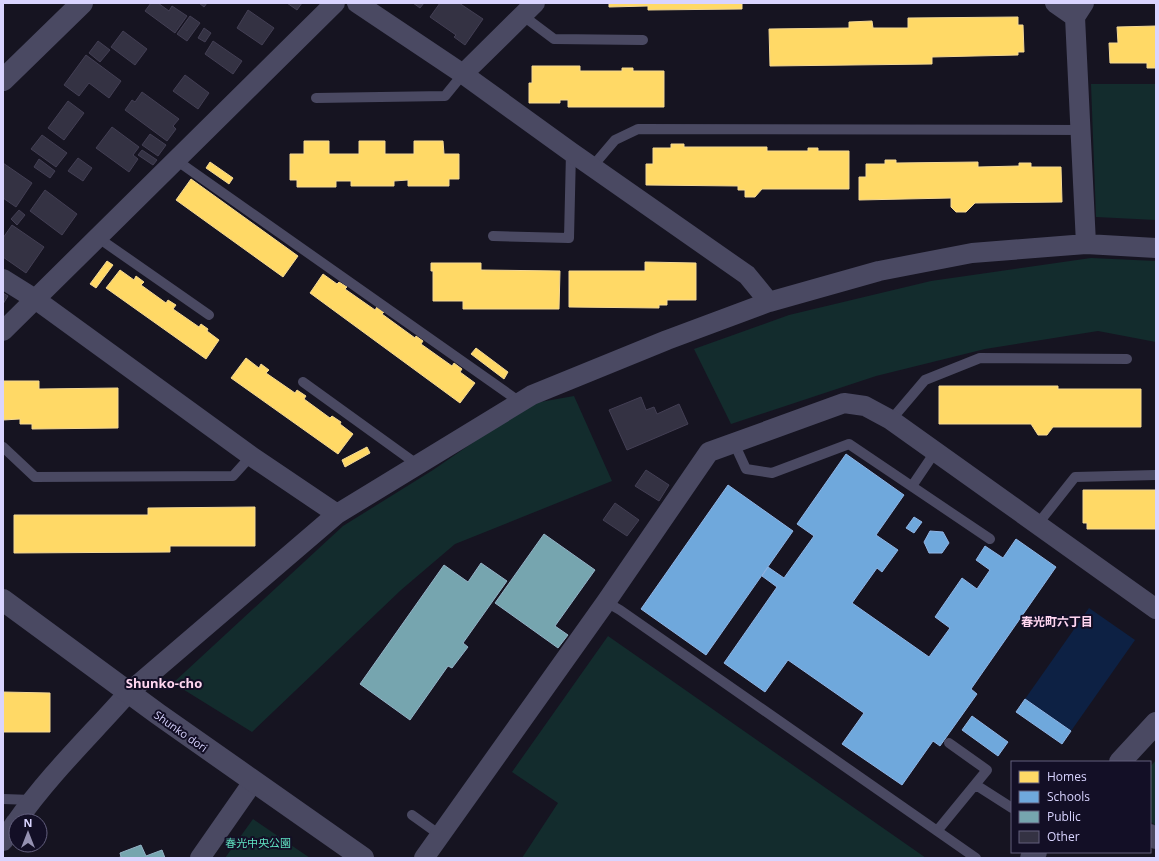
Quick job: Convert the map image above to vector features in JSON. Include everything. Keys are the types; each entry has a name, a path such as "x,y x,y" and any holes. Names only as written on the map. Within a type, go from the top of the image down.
{"street":[{"path":"3,80 82,3"},
{"path":"3,331 335,3"},
{"path":"357,3 463,74 592,167 747,275 769,302"},
{"path":"1055,3 1079,10 1080,130 1086,244"},
{"path":"463,74 528,9"},
{"path":"23,813 32,800 128,693 337,514 532,395 667,340 769,302 879,271 972,253 1086,244 1156,248"},
{"path":"3,279 34,299 251,456 337,514"},
{"path":"424,858 606,602 709,452 844,403 866,406 891,420 1156,609"},
{"name":"Shunko dori","path":"3,600 128,693 363,858"},
{"path":"1121,761 1156,723"},
{"path":"200,858 253,782"}],"lane":[{"path":"528,9 554,39 643,40"},
{"path":"316,98 445,96 463,74"},
{"path":"592,167 615,140 638,129 1080,130"},
{"path":"493,236 569,238 571,152"},
{"path":"176,160 520,402"},
{"path":"97,237 209,315"},
{"path":"891,420 925,380 980,358 1126,359"},
{"path":"303,382 418,465"},
{"path":"734,443 746,470 772,473 849,444 990,538"},
{"path":"3,447 35,477 233,476 251,456"},
{"path":"912,486 935,452"},
{"path":"1037,525 1075,477 1156,475"},
{"path":"606,602 620,610 976,858"},
{"path":"937,831 976,785 986,770 949,743"},
{"path":"976,785 1011,807"},
{"path":"3,800 32,800"},
{"path":"412,815 440,835"}],"green space":[{"path":"1091,84 1156,84 1156,220 1096,217"},
{"path":"1091,258 1156,261 1156,342 1098,331 985,349 876,376 731,424 694,349 789,315 931,281"},
{"path":"574,396 612,481 455,544 401,590 252,732 173,683 343,526 433,470 529,404"},
{"path":"608,636 926,858 522,858 558,803 512,772"},
{"path":"1156,760 1156,826 1151,822 1151,766"},
{"name":"春光中央公園","path":"253,819 310,858 225,858"}],"water":[{"path":"1089,608 1135,640 1071,731 1025,699"}],"building: Homes":[{"path":"609,3 742,3 742,9 648,10 648,6 609,7"},
{"path":"1018,17 1018,25 1023,25 1024,52 1018,52 1018,55 932,57 932,64 770,66 769,29 849,28 849,22 872,21 873,28 908,28 908,18"},
{"path":"1156,26 1156,68 1147,68 1147,63 1110,63 1109,43 1118,43 1117,27"},
{"path":"532,66 580,66 580,71 622,71 622,68 633,68 633,71 664,71 664,107 568,107 568,100 560,100 560,103 529,103 529,83 532,83"},
{"path":"304,141 329,141 329,154 359,154 359,141 385,141 385,154 414,154 414,141 443,141 444,154 459,154 459,179 449,179 449,186 408,186 408,180 394,181 394,186 351,186 351,181 336,181 336,187 297,187 297,180 290,180 290,154 304,154"},
{"path":"671,144 684,144 684,147 767,147 767,151 808,151 808,148 818,148 818,151 849,151 849,189 762,189 755,197 745,197 745,190 738,190 738,186 646,185 646,164 653,164 653,148 671,148"},
{"path":"885,160 896,160 896,163 978,162 978,167 1019,166 1019,163 1031,163 1031,167 1061,167 1062,202 975,203 966,212 956,212 951,207 951,198 859,200 859,177 866,177 866,164 885,164"},
{"path":"210,162 233,178 229,184 206,168"},
{"path":"191,179 298,256 283,277 176,200"},
{"path":"107,261 113,265 96,288 90,284"},
{"path":"645,262 696,263 696,300 667,300 667,305 659,305 659,308 569,307 569,271 645,271"},
{"path":"431,263 481,263 481,270 560,271 559,309 463,309 463,301 433,301 433,271 431,271"},
{"path":"120,270 134,280 136,276 144,282 141,285 166,303 168,300 176,305 173,309 199,327 201,324 208,329 207,331 219,340 206,359 106,288"},
{"path":"323,274 337,284 339,282 347,287 345,289 375,310 377,307 384,312 382,314 415,338 416,336 423,341 421,344 452,366 454,363 462,369 460,372 475,383 460,403 310,293"},
{"path":"476,348 508,372 504,379 471,354"},
{"path":"246,358 259,368 261,364 269,370 266,373 295,393 297,390 306,396 304,399 330,418 332,416 341,422 340,424 353,434 338,454 231,378"},
{"path":"3,381 39,381 39,389 118,388 118,428 32,429 32,424 20,424 20,419 3,420"},
{"path":"939,386 1058,386 1058,389 1141,389 1141,427 1053,427 1047,435 1038,435 1031,424 939,424"},
{"path":"367,447 370,453 345,467 342,460"},
{"path":"1083,490 1156,490 1156,529 1087,529 1087,523 1083,523"},
{"path":"255,507 255,546 170,546 170,552 14,553 14,515 148,515 148,508"},
{"path":"3,692 50,693 50,732 3,732"}],"building: Schools":[{"path":"846,454 904,495 876,535 898,550 882,572 877,568 852,603 929,657 950,628 935,617 962,578 977,589 990,570 976,560 985,546 1003,558 1016,539 1056,567 971,689 977,694 940,746 933,741 902,785 842,744 864,713 788,660 765,692 724,663 777,587 762,576 768,567 784,578 814,536 797,524"},
{"path":"728,485 793,531 706,655 641,609"},
{"path":"914,517 922,522 914,533 906,528"},
{"path":"930,531 943,532 949,543 942,553 929,553 924,542"},
{"path":"1025,699 1071,731 1062,744 1016,712"},
{"path":"972,716 1008,742 998,756 962,730"}],"building: Public":[{"path":"544,534 595,570 555,626 568,635 558,648 495,603"},
{"path":"481,563 507,581 463,643 468,647 452,668 448,666 410,720 360,684 444,565 468,582"},
{"path":"141,845 146,856 162,850 165,858 117,858 121,857 120,853"}],"building: Other":[{"path":"151,3 158,3 169,11 172,6 187,16 175,33 145,11"},
{"path":"199,3 207,3 204,7"},
{"path":"287,3 302,3 297,10"},
{"path":"413,3 424,3 420,8"},
{"path":"440,3 459,3 483,19 465,45 454,37 456,35 430,17"},
{"path":"248,10 274,28 262,45 237,28"},
{"path":"190,16 200,23 187,41 177,34"},
{"path":"204,28 211,33 205,42 198,38"},
{"path":"123,31 147,49 135,65 111,47"},
{"path":"98,41 110,50 100,62 89,53"},
{"path":"213,41 242,61 233,74 205,54"},
{"path":"86,55 121,81 109,98 89,83 79,96 64,85"},
{"path":"185,75 209,93 198,109 173,91"},
{"path":"142,92 179,119 173,126 176,129 167,141 125,110 132,100 135,102"},
{"path":"68,101 84,113 64,140 48,128"},
{"path":"112,127 139,147 133,155 138,159 129,172 96,148"},
{"path":"150,134 166,145 158,156 142,145"},
{"path":"42,135 67,153 56,167 31,149"},
{"path":"142,150 157,160 153,165 138,155"},
{"path":"78,158 92,168 83,181 68,171"},
{"path":"39,159 55,171 50,178 34,167"},
{"path":"3,163 32,183 16,207 3,198"},
{"path":"45,190 77,214 62,235 30,211"},
{"path":"19,210 25,215 17,225 11,219"},
{"path":"12,225 44,247 26,273 3,257 3,238"},
{"path":"3,293 8,296 3,304"},
{"path":"641,397 646,410 654,407 657,414 679,404 688,424 627,450 609,410"},
{"path":"646,470 669,485 659,501 635,486"},
{"path":"615,503 639,520 627,536 603,520"}],"district":[{"name":"春光町六丁目","path":"1057,621"},
{"name":"Shunko-cho","path":"164,683"}]}
